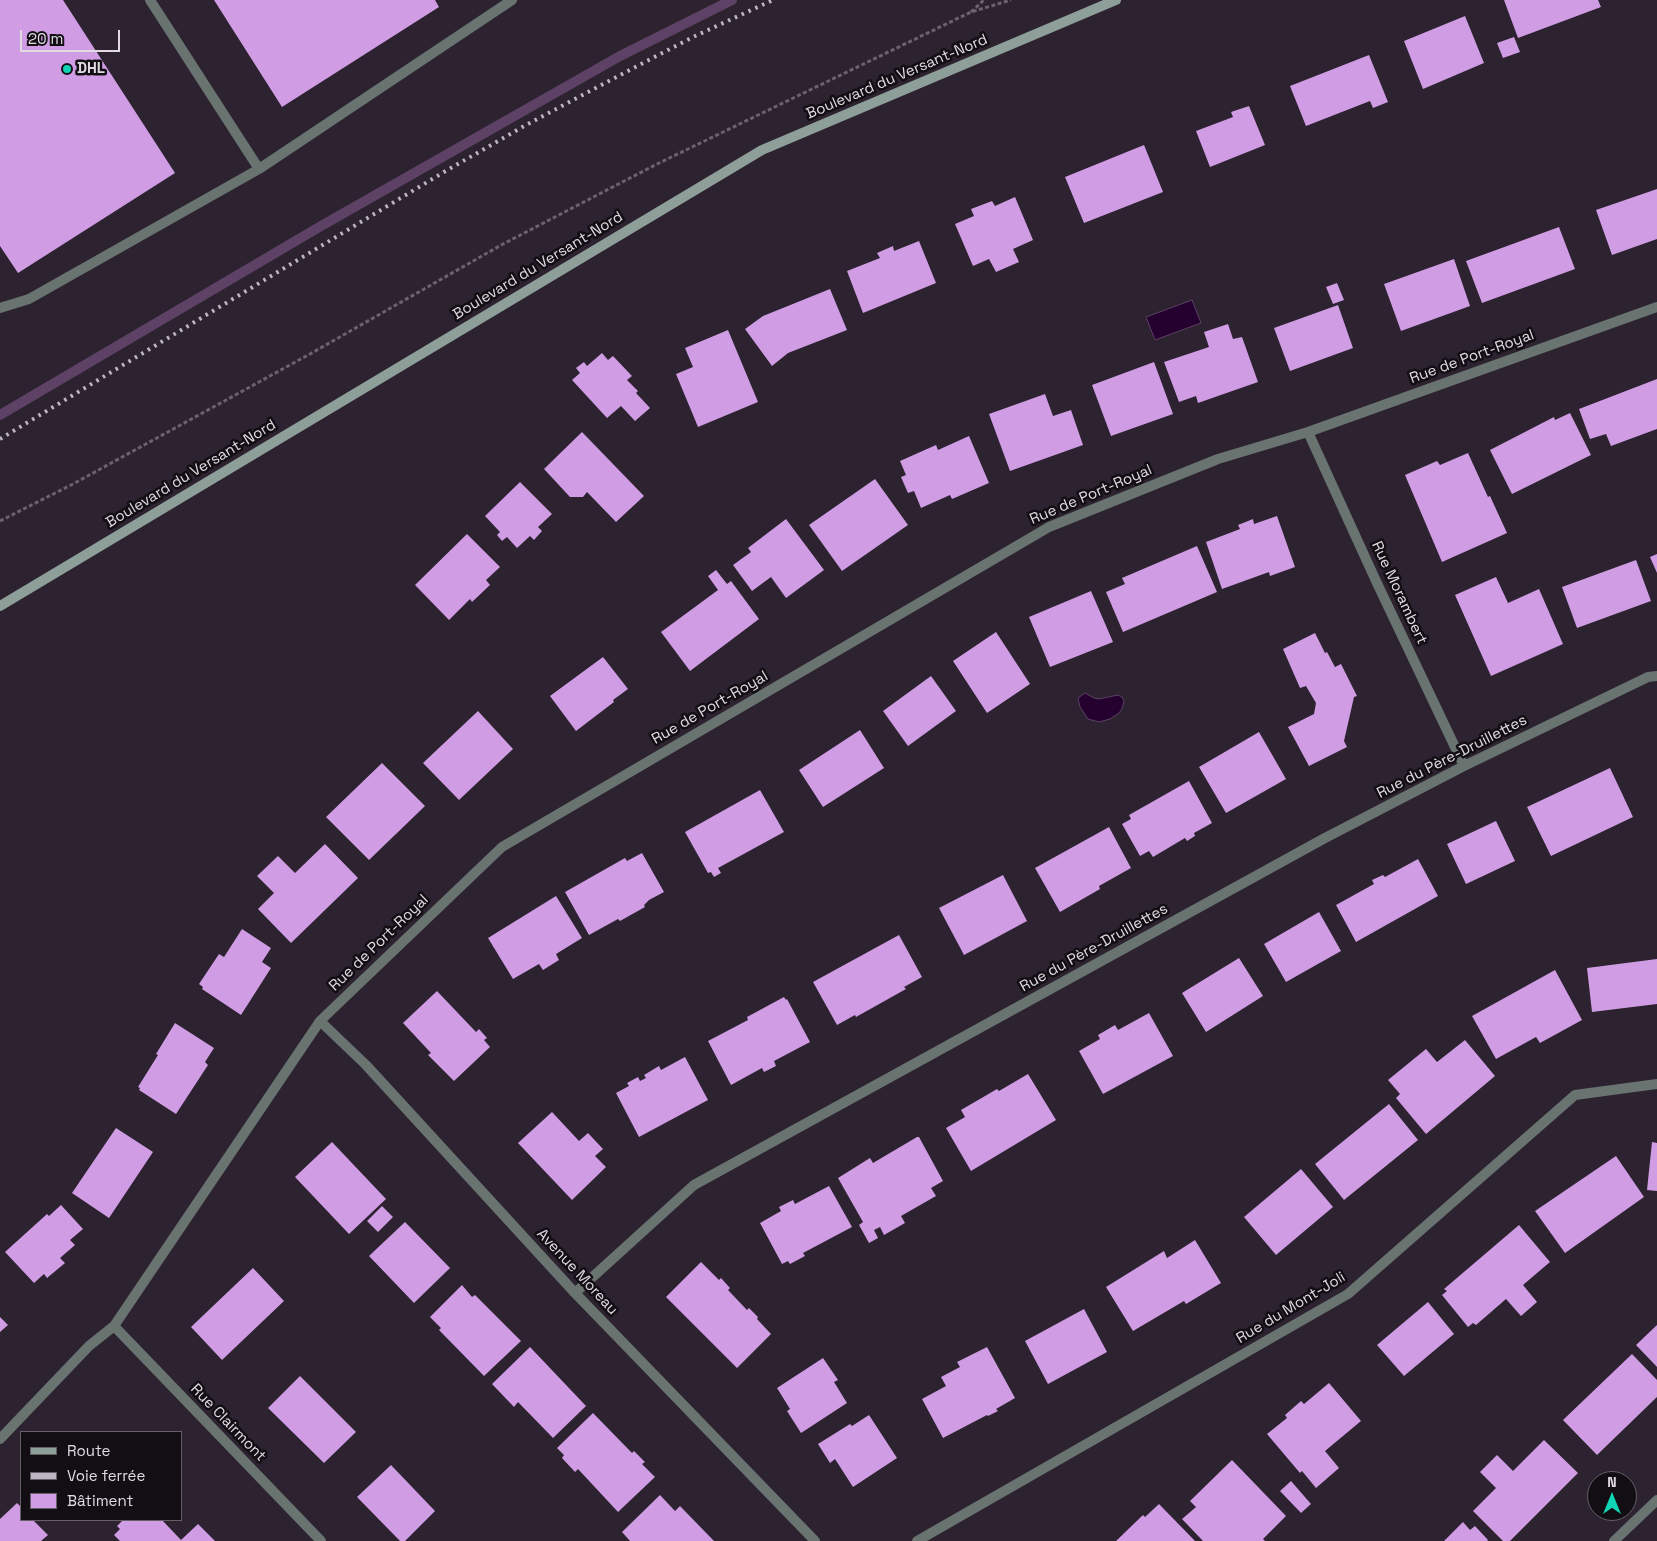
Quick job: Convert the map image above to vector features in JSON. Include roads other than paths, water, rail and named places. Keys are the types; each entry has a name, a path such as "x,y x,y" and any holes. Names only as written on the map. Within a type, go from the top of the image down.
{"street":[{"path":"150,0 259,169"},
{"path":"0,308 29,299 259,169 512,0"},
{"name":"Boulevard du Versant-Nord","path":"0,606 762,150 1116,0"},
{"name":"Rue de Port-Royal","path":"0,1439 89,1346 114,1326 320,1021 502,847 1049,527 1218,459 1308,432 1657,307"},
{"name":"Rue Morambert","path":"1308,432 1464,766"},
{"name":"Rue du Père-Druillettes","path":"575,1293 694,1185 1325,838 1464,766 1648,677 1657,676"},
{"name":"Avenue Moreau","path":"320,1021 366,1065 575,1293 815,1541"},
{"name":"Rue du Mont-Joli","path":"917,1541 1348,1294 1575,1095 1657,1084"},
{"name":"Rue Clairmont","path":"114,1326 321,1541"},
{"path":"1614,1541 1657,1500"}],"waterway":[{"path":"0,415 321,226 620,56 732,0"}],"railway":[{"path":"0,439 444,172 526,125 693,37 773,0"}],"place":[{"name":"DHL","path":"67,69"}]}
